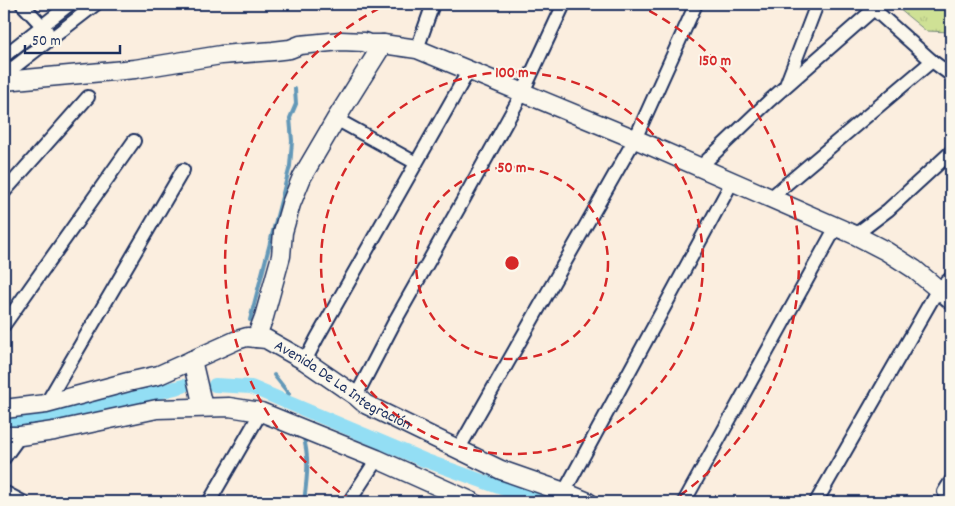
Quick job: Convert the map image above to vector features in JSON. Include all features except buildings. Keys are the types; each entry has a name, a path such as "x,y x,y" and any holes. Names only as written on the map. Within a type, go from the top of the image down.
{"street":[{"path":"22,4 52,37"},
{"path":"4,56 70,4"},
{"path":"4,75 96,4"},
{"path":"417,49 433,4"},
{"path":"356,396 395,321 523,92 564,4"},
{"path":"458,450 635,139 696,4"},
{"path":"785,88 817,4"},
{"path":"699,168 871,6 932,61 951,75"},
{"path":"4,81 135,69 222,55 290,49 300,45 340,41 417,49 635,139 855,235 886,251 947,289 816,502"},
{"path":"256,338 264,317 281,256 283,232 291,204 302,177 383,44"},
{"path":"770,198 932,61"},
{"path":"305,361 469,70"},
{"path":"4,192 88,97"},
{"path":"336,119 416,163"},
{"path":"4,325 134,141"},
{"path":"855,235 888,210 951,152"},
{"path":"46,404 183,170"},
{"path":"564,492 732,182"},
{"path":"684,502 836,227"},
{"name":"Avenida De La Integración","path":"4,409 46,404 159,375 237,340 247,337 266,339 305,361 365,404 501,470 588,502"},
{"path":"192,360 203,407"},
{"path":"4,458 12,436 54,432 157,409 229,407 261,412 377,459 474,502"},
{"path":"209,502 261,412"},
{"path":"349,502 377,459"},
{"path":"944,492 951,481"},
{"path":"4,492 23,502"}],"green space":[{"path":"893,4 951,4 951,32 926,31"}],"waterway":[{"path":"250,320 290,166 292,141 290,118 296,104 295,89"},
{"path":"274,375 289,394"},
{"path":"215,385 251,387 424,460 540,502"},
{"path":"4,421 72,414 183,386"},
{"path":"303,435 307,460 304,502"}]}
